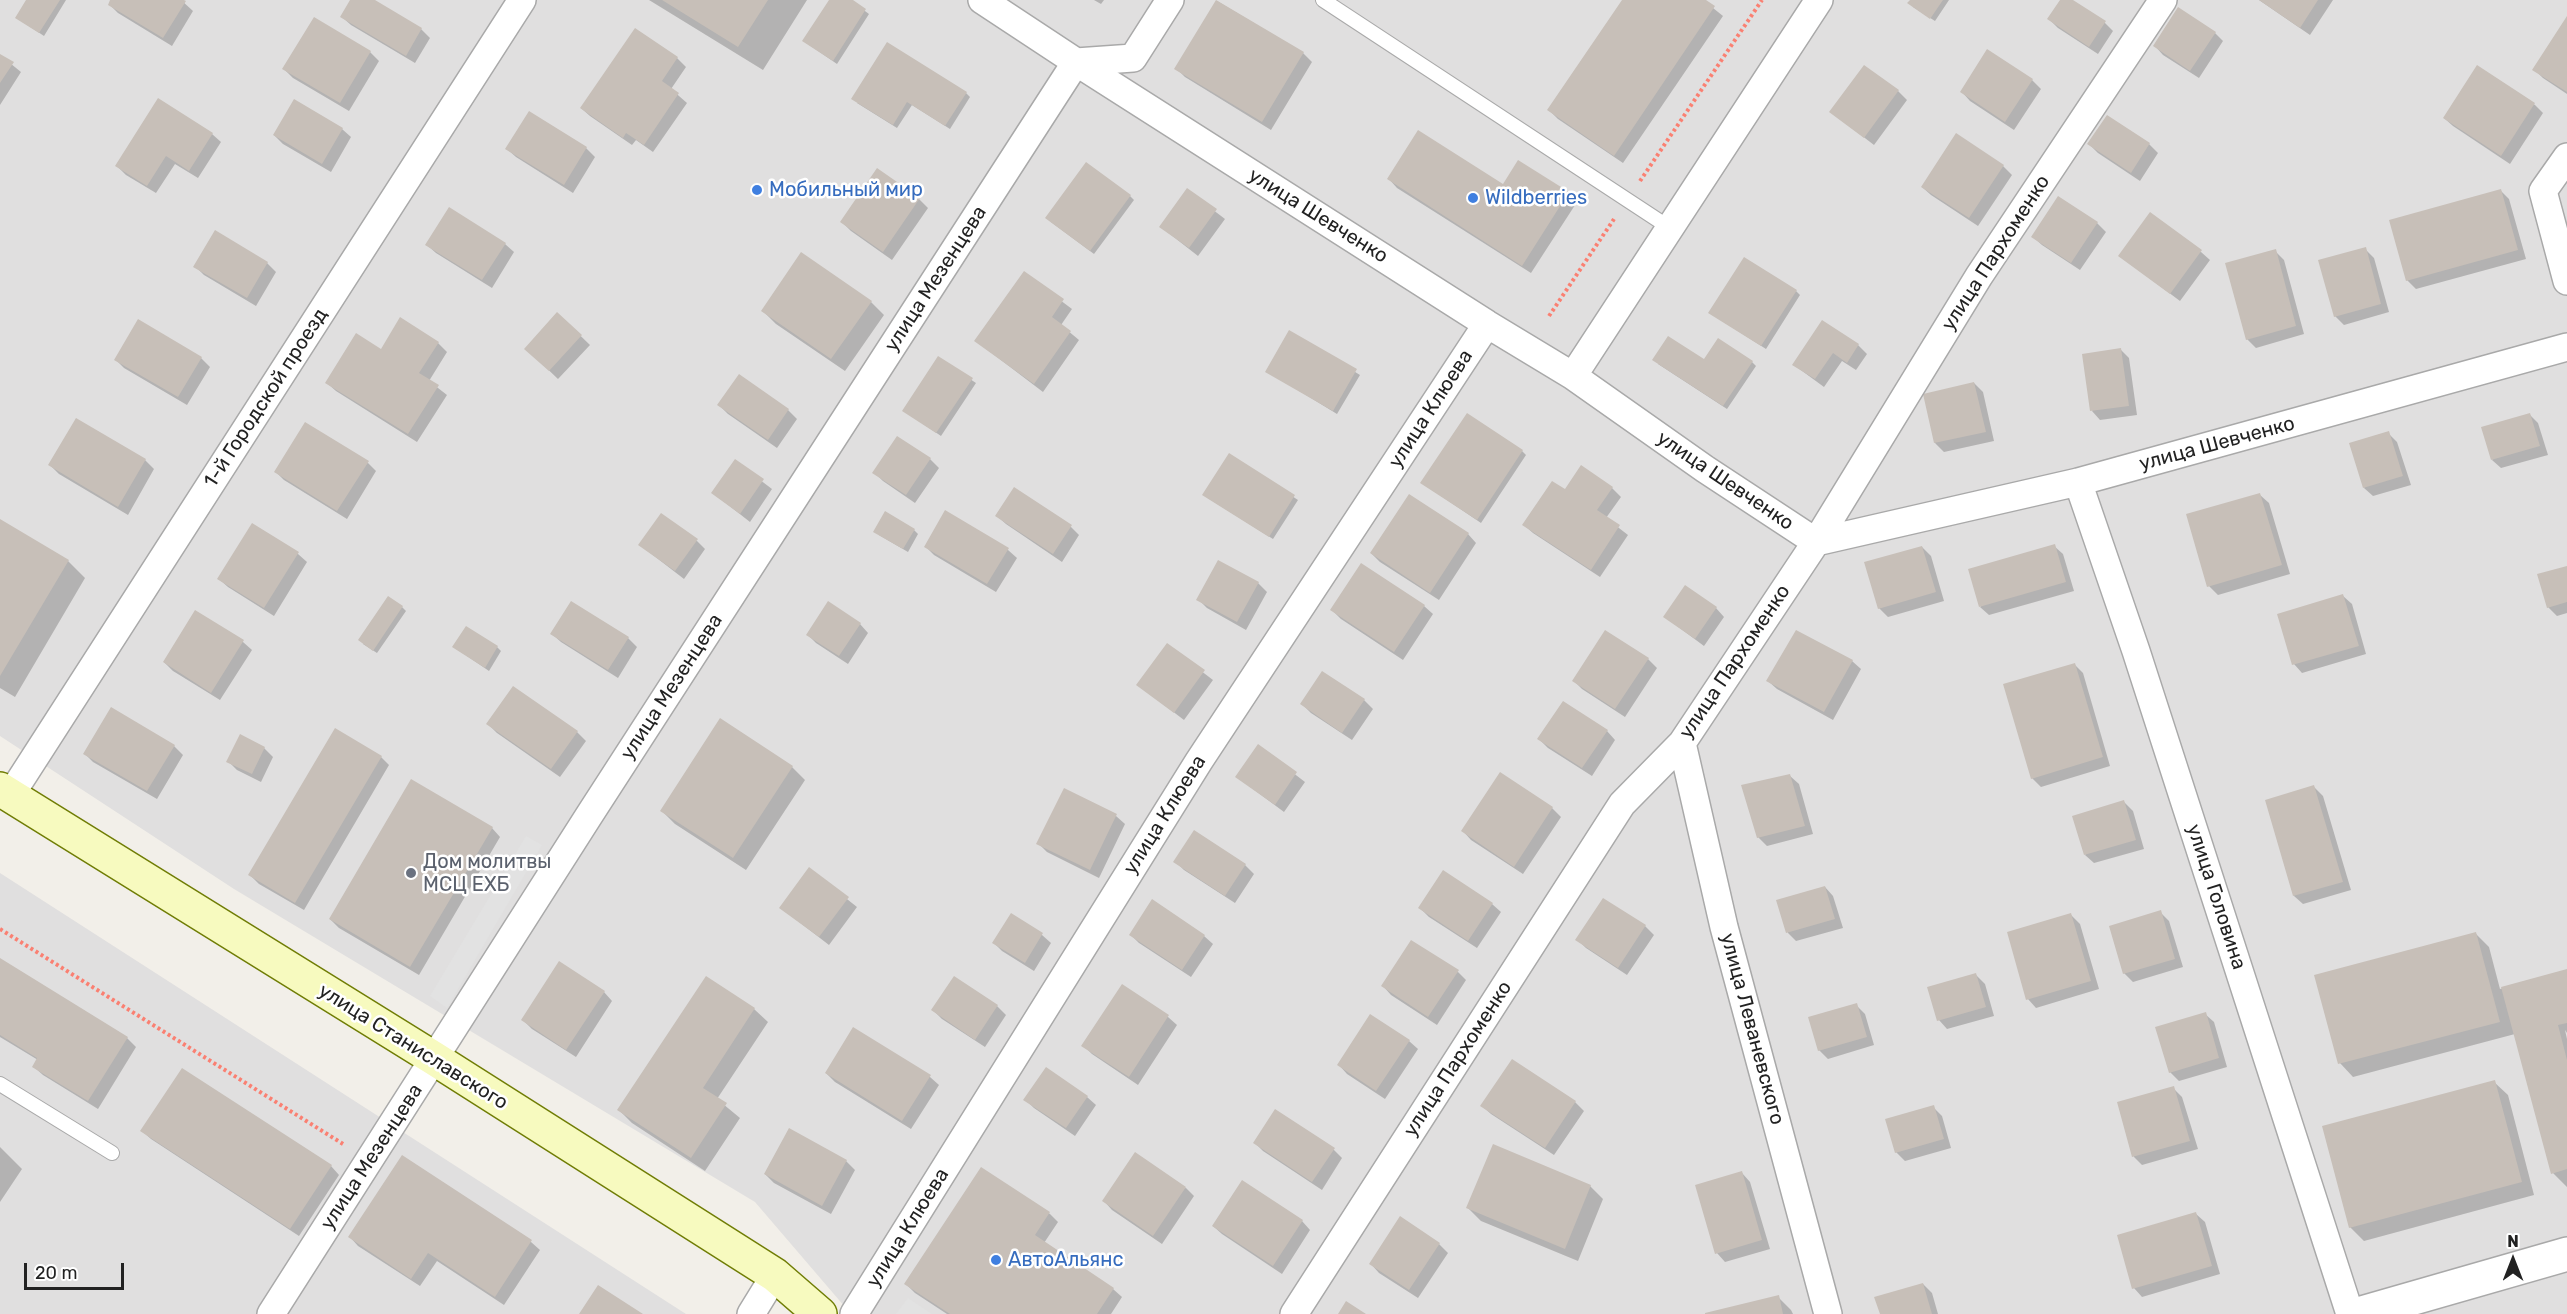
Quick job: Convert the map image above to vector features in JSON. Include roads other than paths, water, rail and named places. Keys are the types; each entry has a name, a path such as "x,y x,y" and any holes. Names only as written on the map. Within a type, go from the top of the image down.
{"main road":[{"name":"улица Станиславского","path":"5,793 435,1059 775,1275 820,1314"}],"street":[{"name":"1-й Городской проезд","path":"5,793 522,0"},
{"name":"улица Шевченко","path":"982,0 1487,324 1573,376 1705,469 1816,542 2078,482 2567,347"},
{"path":"1076,62 1133,58 1170,0"},
{"path":"1573,376 1819,0"},
{"name":"улица Пархоменко","path":"1294,1314 1622,804 1682,743 1816,542 1979,276 2163,0"},
{"name":"улица Мезенцева","path":"271,1314 590,814 1076,62"},
{"path":"2567,157 2543,192 2567,281"},
{"name":"улица Клюева","path":"854,1314 1199,760 1487,324"},
{"name":"улица Головина","path":"2078,482 2136,651 2350,1314"},
{"name":"улица Леваневского","path":"1682,743 1724,927 1828,1314"},
{"path":"2358,1314 2567,1254"},
{"path":"751,1314 775,1275"}],"lane":[{"path":"1323,0 1670,228"},
{"path":"0,1084 112,1153"}],"place":[{"name":"Мобильный мир","path":"757,190"},
{"name":"Wildberries","path":"1473,198"},
{"name":"Дом молитвы МСЦ ЕХБ","path":"411,873"},
{"name":"АвтоАльянс","path":"996,1260"}]}
